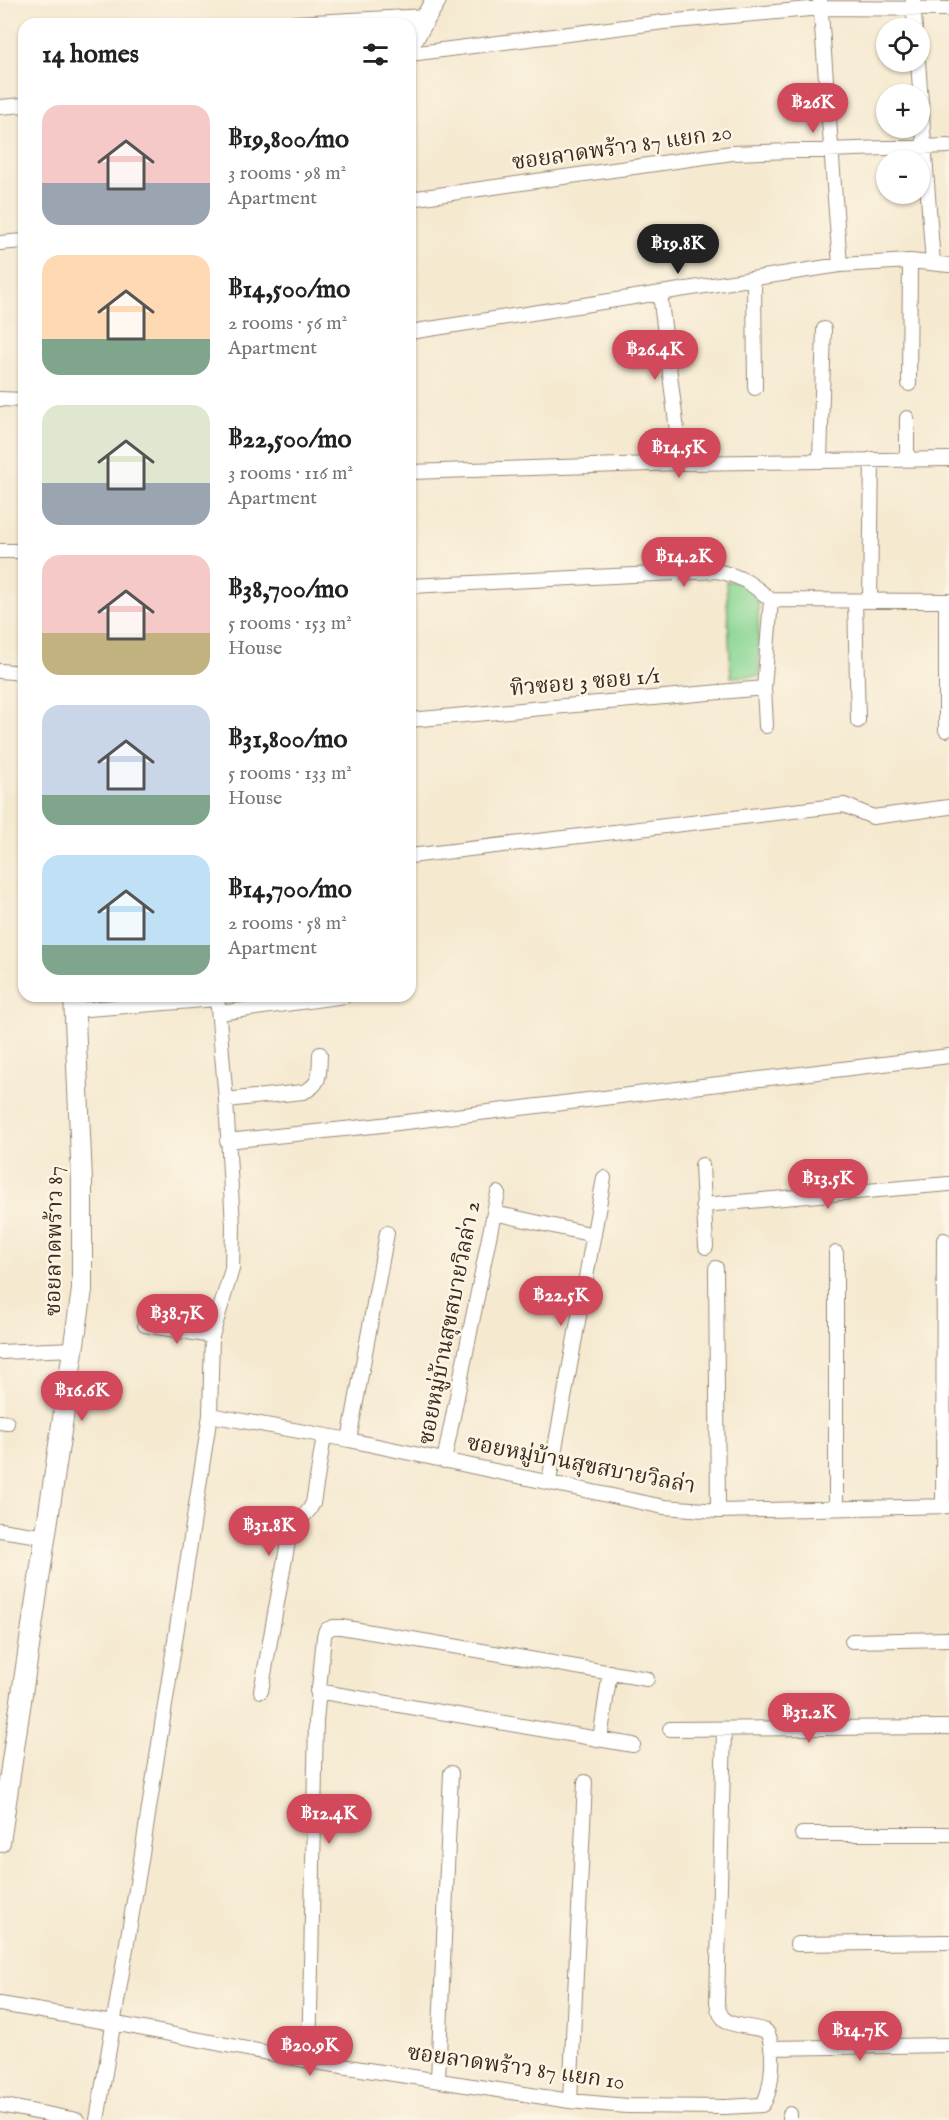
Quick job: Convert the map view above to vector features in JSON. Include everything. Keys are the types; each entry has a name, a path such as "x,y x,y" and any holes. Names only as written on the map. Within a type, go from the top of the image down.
{"street":[{"path":"820,4 840,265"},
{"path":"416,53 820,4 914,5 949,9"},
{"path":"334,18 431,8"},
{"path":"416,34 431,8"},
{"path":"919,72 933,264"},
{"path":"0,107 18,106"},
{"name":"ซอยลาดพร้าว 87 แยก 20","path":"416,199 732,153 949,146"},
{"path":"0,243 18,242"},
{"path":"909,384 910,261"},
{"path":"416,331 840,265 910,261 949,265"},
{"path":"754,279 755,388"},
{"path":"660,294 681,464"},
{"path":"820,460 824,329"},
{"path":"0,399 18,400"},
{"path":"907,418 907,459"},
{"path":"870,600 872,459"},
{"path":"416,472 820,460 949,459"},
{"path":"0,551 18,551"},
{"path":"416,586 716,571 734,574 750,582 771,600 948,601 946,730"},
{"path":"766,726 764,688 771,600"},
{"path":"855,601 858,721"},
{"path":"0,671 18,673"},
{"name":"ทิวซอย 3 ซอย 1/1","path":"416,719 764,688"},
{"path":"416,855 844,805 873,817 949,807"},
{"path":"74,1003 98,1002"},
{"path":"97,2120 141,1860 210,1416 212,1336 232,1269 233,1226 218,1002"},
{"path":"219,1013 301,1002"},
{"name":"ซอยลาดพร้าว 87","path":"0,1842 82,1290 82,1181 74,1003"},
{"path":"226,1100 303,1092 310,1089 315,1086 318,1079 320,1054"},
{"path":"227,1141 374,1126 949,1056"},
{"path":"702,1165 706,1247"},
{"path":"549,1481 604,1178"},
{"path":"704,1205 949,1184"},
{"name":"ซอยหมู่บ้านสุขสบายวิลล่า 2","path":"444,1461 498,1193"},
{"path":"494,1213 594,1235"},
{"path":"349,1440 387,1233"},
{"path":"944,1240 946,1507"},
{"path":"836,1253 837,1508"},
{"path":"716,1268 718,1510"},
{"path":"146,1325 212,1336"},
{"path":"0,1352 74,1349"},
{"name":"ซอยหมู่บ้านสุขสบายวิลล่า","path":"210,1416 349,1440 664,1507 718,1510 946,1507"},
{"path":"261,1691 288,1542 294,1527 313,1503 324,1436"},
{"path":"0,1530 46,1537"},
{"path":"309,2061 317,1691 326,1630 333,1627 647,1679"},
{"path":"852,1641 949,1640"},
{"path":"600,1739 610,1672"},
{"path":"317,1691 633,1745"},
{"path":"670,1728 949,1727"},
{"path":"724,1729 718,2012 722,2019 729,2023 766,2031 770,2038 771,2048 949,2045"},
{"path":"438,2079 451,1773"},
{"path":"570,2101 585,1782"},
{"path":"802,1834 949,1834"},
{"path":"797,1944 949,1942"},
{"name":"ซอยลาดพร้าว 87 แยก 10","path":"0,2004 113,2023 309,2061 570,2101 627,2106 725,2107 762,2104 768,2098 770,2088 771,2048"},
{"path":"0,2105 78,2120"}],"green space":[{"path":"726,581 739,582 758,595 759,676 731,677"}]}
